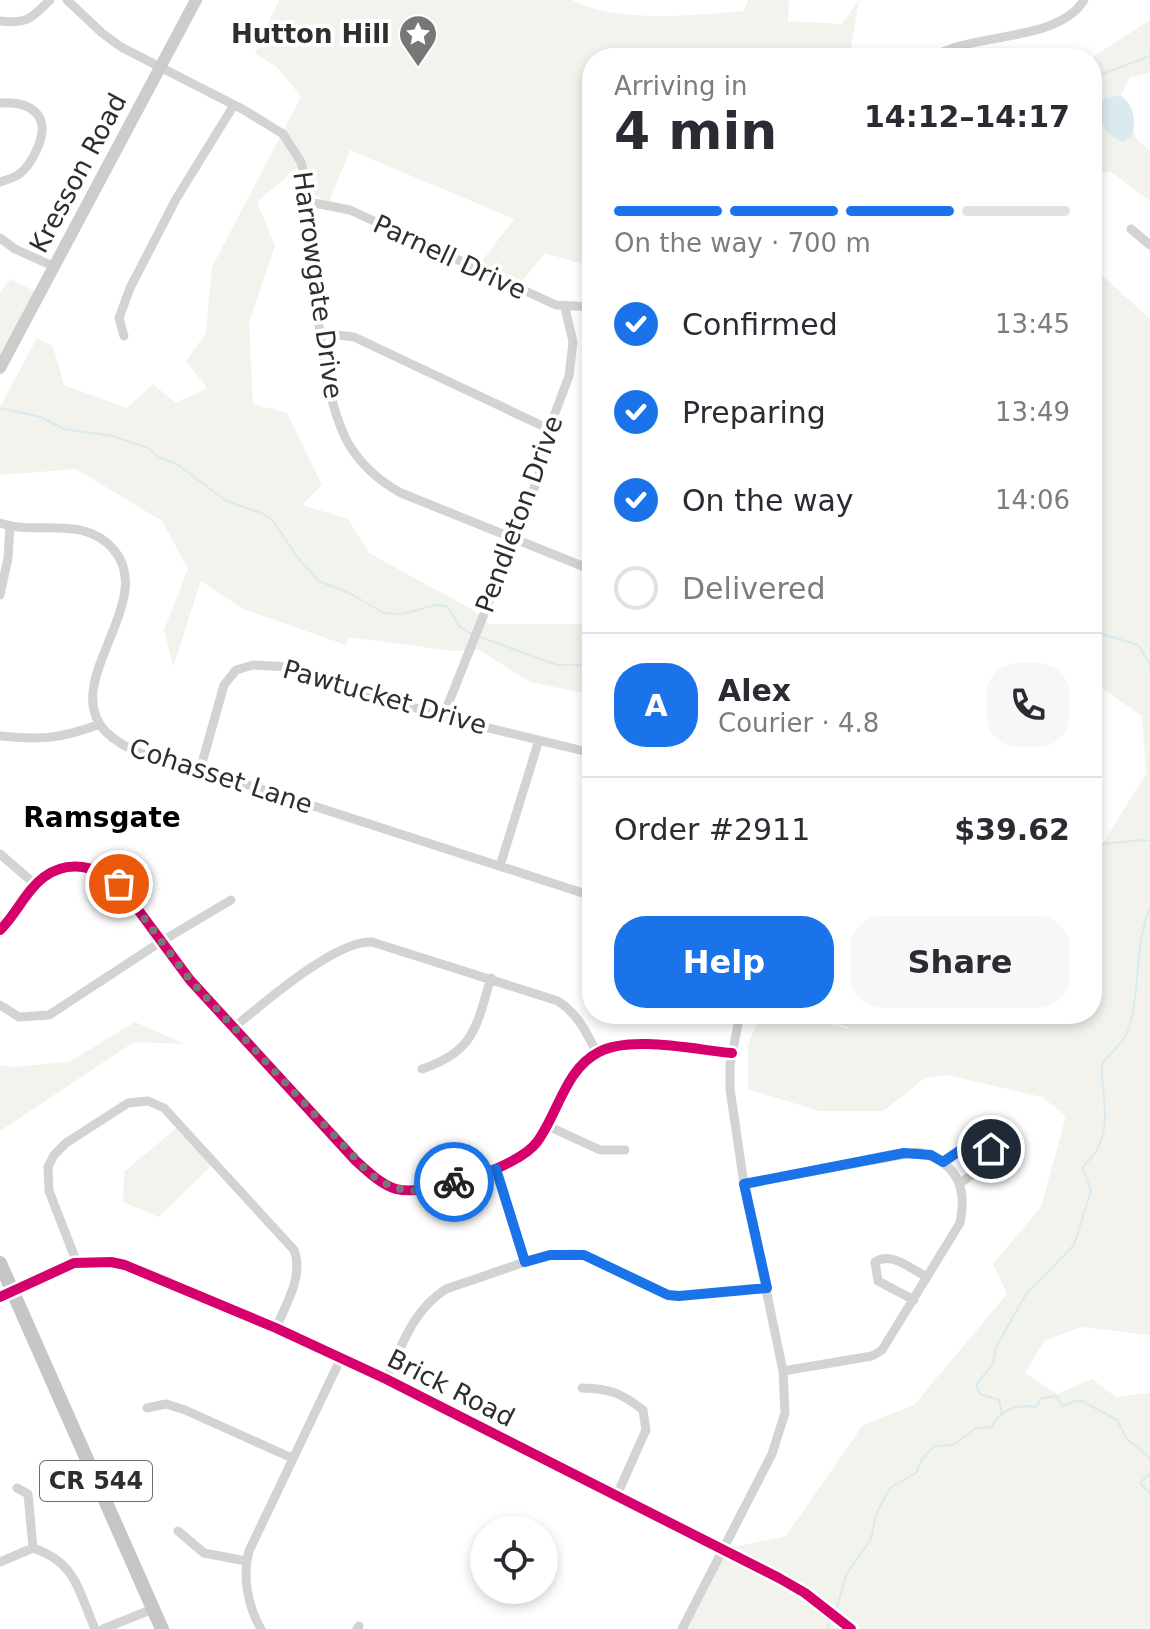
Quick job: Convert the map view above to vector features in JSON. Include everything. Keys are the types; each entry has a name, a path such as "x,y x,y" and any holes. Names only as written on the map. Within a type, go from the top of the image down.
{"main road":[{"name":"CR 544","path":"0,1263 6,1295 162,1629"}],"street":[{"path":"0,21 19,22 34,18 50,0"},
{"name":"Harrowgate Drive","path":"67,0 102,33 130,53 234,105 283,134 301,162 309,202 321,333 332,403 349,443 380,481 401,493 582,566"},
{"name":"Kresson Road","path":"0,368 196,0"},
{"path":"954,48 1058,24 1078,10 1084,0"},
{"path":"0,103 13,102 31,108 41,119 42,128 41,140 26,168 17,176 0,182"},
{"path":"124,336 119,318 130,288 176,199 234,105"},
{"name":"Parnell Drive","path":"309,202 350,210 540,299 565,308 582,307"},
{"path":"1131,229 1150,245"},
{"path":"0,238 15,249 53,266"},
{"name":"Pendleton Drive","path":"443,717 538,478 549,429 569,376 573,342 565,308"},
{"path":"321,333 354,337 549,429"},
{"path":"0,595 8,558 5,524"},
{"name":"Cohasset Lane","path":"5,524 84,530 105,542 121,561 123,604 94,686 94,711 100,724 118,743 138,752 582,893"},
{"name":"Pawtucket Drive","path":"200,770 224,685 236,670 253,665 291,667 443,717 582,751"},
{"path":"0,736 67,737 100,724"},
{"path":"500,866 539,740"},
{"path":"0,854 36,885"},
{"path":"0,930 44,876 62,869 76,866 97,870 119,884 190,980 233,1028 356,1161 396,1189 419,1191 496,1169 527,1154 548,1126 566,1088 584,1064 597,1053 619,1045 732,1053"},
{"path":"0,1005 19,1017 49,1015 231,900"},
{"path":"233,1028 307,972 343,949 364,941 400,949 543,994 571,1009 582,1024"},
{"path":"422,1069 451,1058 474,1032 491,978"},
{"path":"582,1024 597,1053"},
{"path":"682,1629 772,1454 785,1413 783,1371 744,1184 730,1089 738,1024"},
{"path":"77,1263 49,1191 48,1167 60,1147 114,1110 128,1103 148,1101 164,1108 294,1250 297,1276 276,1328"},
{"path":"548,1126 600,1150 625,1150"},
{"path":"943,1162 974,1141 988,1144 990,1157 987,1163 959,1184"},
{"path":"744,1184 904,1153 931,1155 951,1167 959,1184 963,1209 960,1223 882,1350 872,1356 783,1371"},
{"path":"496,1169 525,1262"},
{"path":"386,1379 415,1317 425,1304 446,1289 550,1255 584,1255 668,1295 767,1288"},
{"path":"914,1300 878,1281 875,1262 885,1257 892,1258 927,1277"},
{"name":"Brick Road","path":"6,1295 77,1263 111,1262 125,1265 276,1328 386,1379 779,1578 847,1626"},
{"path":"261,1629 249,1602 246,1561 341,1358"},
{"path":"582,1388 607,1389 624,1395 643,1410 646,1430 616,1497"},
{"path":"147,1408 166,1404 185,1410 292,1458"},
{"path":"17,1488 28,1494 33,1548"},
{"path":"178,1531 204,1553 246,1561"},
{"path":"0,1562 33,1548 49,1553 67,1567 95,1629"},
{"path":"103,1629 153,1609"}],"shaded area":[{"path":"279,0 572,0 611,12 656,16 744,11 748,0 789,0 788,21 842,24 859,0 851,48 582,48 582,264 545,253 516,288 476,269 514,219 350,150 329,202 308,192 302,164 257,202 275,246 249,322 253,404 287,413 322,485 302,505 348,519 369,553 473,610 489,624 582,624 582,693 530,682 479,650 453,651 349,637 346,645 243,609 201,581 173,667 164,630 188,569 162,521 76,469 0,475 0,407 37,338 53,346 64,385 127,408 153,384 176,403 207,388 186,361 206,333 212,267 301,97 278,68 255,53"},
{"path":"1150,20 1150,73 1130,77 1121,95 1137,140 1150,151 1150,201 1110,171 1102,173 1102,51"},
{"path":"1120,95 1131,108 1134,125 1131,137 1123,142 1106,131 1103,125 1104,99"},
{"path":"1102,275 1150,319 1150,1335 1081,1327 1044,1341 1025,1373 1057,1394 1092,1379 1116,1397 1150,1393 1150,1629 683,1629 724,1549 786,1536 863,1425 914,1405 1007,1294 993,1264 1041,1207 1066,1116 1042,1097 947,1075 925,1078 883,1111 819,1111 748,1089 748,1045 757,1024 827,1024 848,1029 837,1024 1102,1024 1102,843 1146,774 1142,716 1102,688"},
{"path":"10,279 40,294 0,368 0,293"},
{"path":"135,1022 185,1044 134,1042 0,1131 0,1065 12,1067 69,1062"},
{"path":"180,1125 215,1162 159,1217 123,1202 124,1172"}],"waterway":[{"path":"1102,74 1150,56"},
{"path":"0,408 40,417 64,429 113,436 148,448 160,458 177,464 226,501 264,514 274,522 298,558 319,581 351,594 384,613 402,614 436,605 447,606 459,626 472,634"},
{"path":"1102,634 1138,645 1150,664"},
{"path":"480,637 557,665 582,665"},
{"path":"1102,844 1150,841"},
{"path":"1002,1413 999,1400 980,1394 976,1385 993,1364 996,1347 1026,1294 1074,1245 1091,1191 1083,1168 1095,1153 1104,1131 1102,1065 1128,1031 1135,1001 1142,937 1150,908"},
{"path":"835,1614 846,1575 871,1539 876,1514 890,1488 916,1473 922,1459 934,1446 953,1445 976,1428 992,1427 999,1416 1010,1410 1022,1406 1036,1407 1041,1398 1056,1396 1063,1406 1082,1401 1117,1420 1127,1439 1150,1458"},
{"path":"1150,1473 1140,1483 1150,1493"},
{"path":"827,1629 832,1619"}],"cycle path":[{"path":"0,930 32,889 53,871 83,867 111,878 119,884 190,980 356,1161 380,1181 396,1189 429,1189 450,1184 492,1170 527,1152 544,1131 578,1069 599,1052 612,1047 646,1044 732,1053"},
{"path":"0,1297 74,1263 111,1262 125,1265 276,1328 386,1379 779,1578 805,1593 851,1629"}],"way so far":[{"path":"119,884 190,980 370,1174 396,1189 419,1191 454,1182"}],"place":[{"name":"Hutton Hill","path":"418,68"}],"district":[{"name":"Ramsgate","path":"102,817"}],"route":[{"path":"454,1182 496,1169 525,1262 550,1255 584,1255 668,1295 700,1296 767,1288 744,1184 904,1153 931,1155 943,1162 974,1141 982,1141 991,1149"}]}
